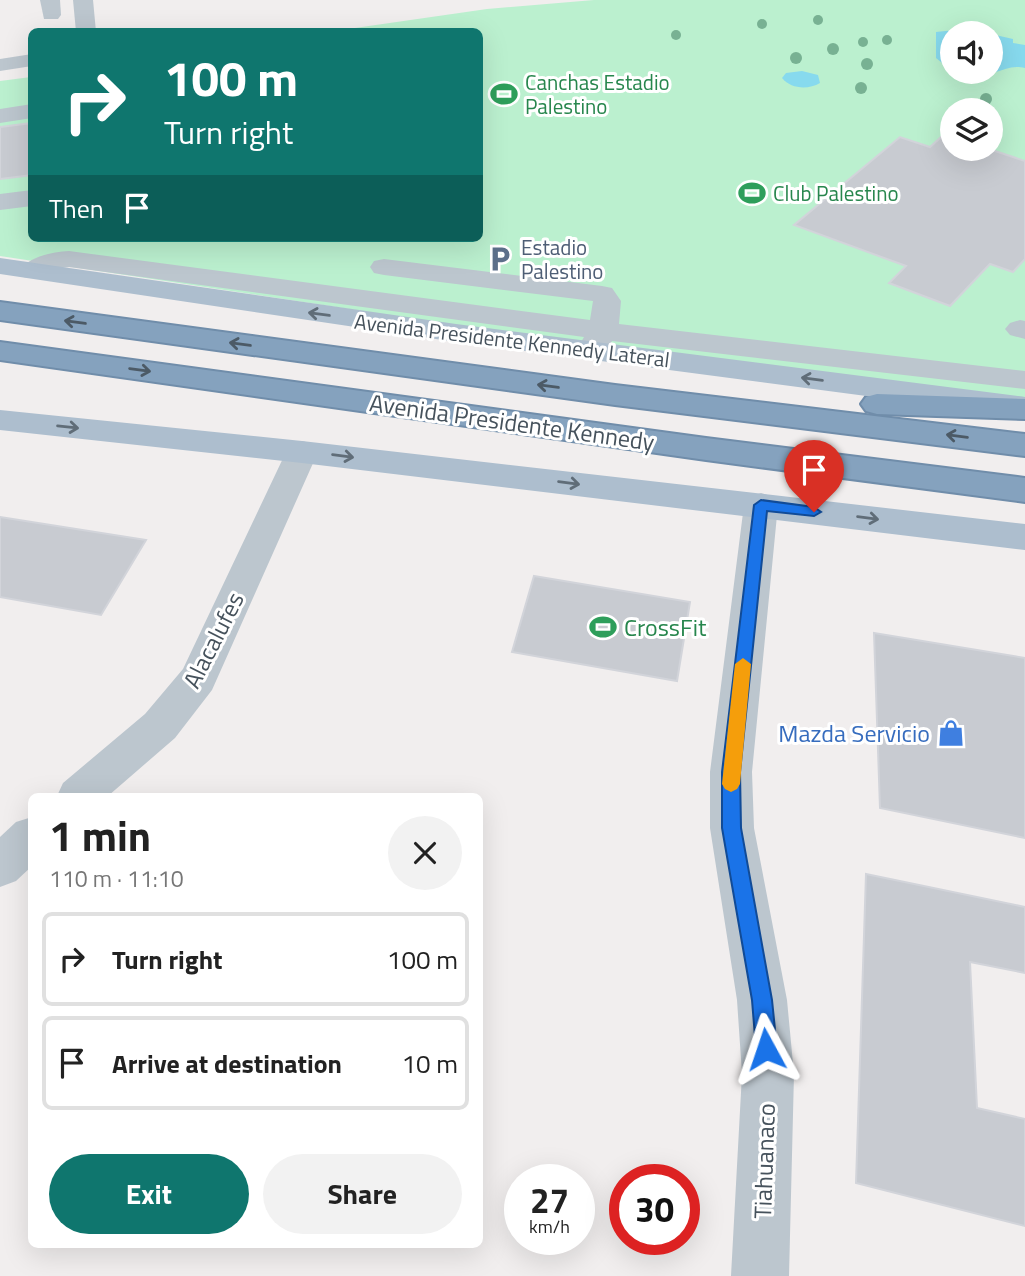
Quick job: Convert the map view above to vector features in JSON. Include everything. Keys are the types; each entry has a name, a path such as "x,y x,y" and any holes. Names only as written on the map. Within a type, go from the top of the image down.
{"highway":[{"name":"Avenida Presidente Kennedy","path":"0,311 615,396 1025,445"},
{"name":"Avenida Presidente Kennedy","path":"0,351 718,451 1025,490"},
{"path":"615,396 1025,408"}],"main road":[{"name":"Avenida Presidente Kennedy Lateral","path":"0,266 313,314 596,341 1025,408"},
{"path":"0,420 302,452 1025,537"}],"street":[{"path":"83,0 86,28"},
{"path":"0,65 28,62"},
{"path":"0,116 28,112"},
{"path":"0,202 28,198"},
{"path":"384,267 602,294 607,301 596,341 1025,380"},
{"name":"Alacalufes","path":"82,793 160,726 198,679 302,452"},
{"name":"Tiahuanaco","path":"760,1276 768,1074 762,1000 732,828 731,772 761,505"},
{"path":"0,867 28,840"}],"green space":[{"name":"Club Palestino","path":"594,0 1025,0 1025,398 448,324 0,256 0,81 28,77 28,242 483,242 483,28 355,28 487,9"}],"water":[{"path":"936,32 940,32 940,61 936,58"},
{"path":"1003,37 1013,39 1013,43 1025,45 1025,68 1003,70"},
{"path":"802,71 818,75 820,83 800,87 782,78 786,73"}],"building":[{"path":"28,124 28,176 0,179 0,127"},
{"path":"900,137 930,147 940,138 940,161 1003,161 1003,154 1025,161 1025,259 1013,272 990,264 950,306 889,283 906,266 794,225"},
{"path":"0,517 146,540 101,615 0,597"},
{"name":"CrossFit","path":"534,576 690,602 677,681 512,652"},
{"name":"Mazda Servicio","path":"874,633 1025,658 1025,838 880,808"},
{"path":"866,874 1025,907 1025,973 970,962 977,1108 1025,1119 1025,1226 856,1183"}],"slow traffic":[{"path":"731,784 743,664"}],"place":[{"name":"Canchas Estadio Palestino","path":"504,94"},
{"name":"Club Palestino","path":"752,193"},
{"name":"Estadio Palestino","path":"500,259"},
{"name":"CrossFit","path":"603,627"},
{"name":"Mazda Servicio","path":"951,733"}],"route":[{"path":"766,1049 762,1000 732,828 731,772 761,505 814,512"}]}
